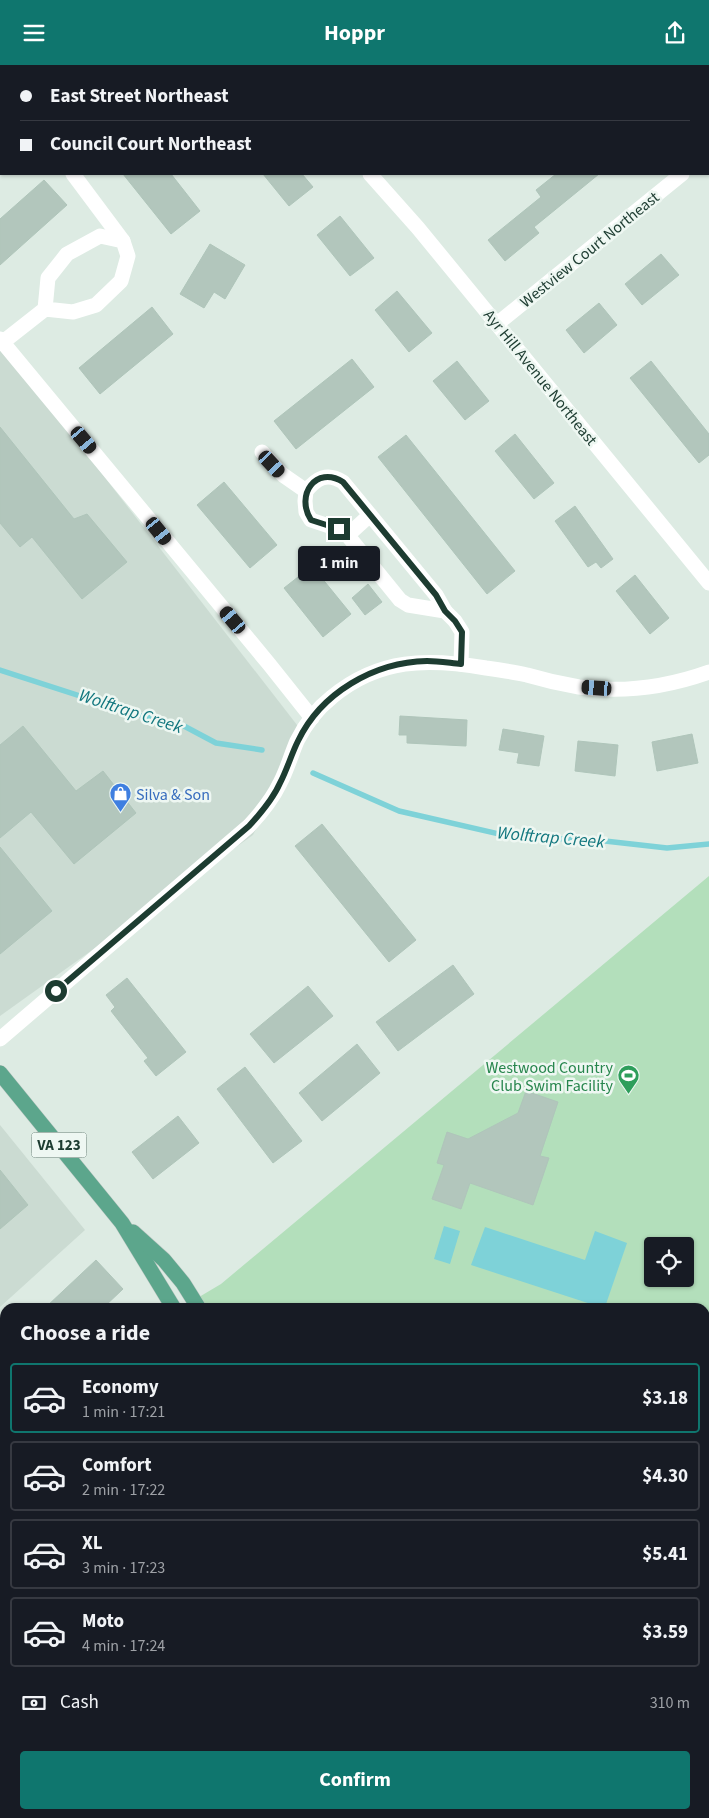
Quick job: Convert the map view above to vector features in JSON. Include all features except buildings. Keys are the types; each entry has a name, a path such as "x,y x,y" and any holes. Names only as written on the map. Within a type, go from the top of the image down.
{"main road":[{"name":"VA 123","path":"0,1073 122,1223 171,1303"},
{"name":"VA 123","path":"122,1223 164,1260 183,1283 196,1303"}],"street":[{"path":"74,175 123,241 128,256 121,281 96,305 73,313 45,309 1,340 312,718"},
{"name":"Ayr Hill Avenue Northeast","path":"371,175 498,324 709,583"},
{"name":"Westview Court Northeast","path":"498,324 681,175"},
{"path":"45,309 48,278 67,254 100,236 123,241"},
{"path":"262,452 283,475 306,491"},
{"path":"445,611 408,605 400,600 348,535 339,529 311,520 306,512 306,491 320,478 335,477 343,482 436,595 445,611 455,621 462,632 461,664"},
{"path":"348,535 370,515"},
{"path":"0,1039 207,864 249,826 267,806 280,784 298,740 312,718 331,698 352,682 375,671 401,664 428,661 461,664 526,675 579,687 615,689 648,687 689,679 709,672"}],"shaded area":[{"path":"0,348 44,399 304,734 253,835 0,1016"},
{"path":"0,1125 85,1230 4,1303 0,1303"}],"green space":[{"path":"709,876 709,1303 195,1303 194,1300 221,1284"}],"water":[{"path":"444,1226 460,1231 450,1264 434,1259"},
{"path":"485,1227 585,1260 595,1231 627,1243 606,1303 588,1303 471,1265"}],"waterway":[{"name":"Wolftrap Creek","path":"0,670 142,716 184,726 216,743 262,750"},
{"name":"Wolftrap Creek","path":"313,773 399,811 512,837 596,840 667,848 709,844"}],"place":[{"name":"Silva & Son","path":"120,813"},
{"name":"Westwood Country Club Swim Facility","path":"629,1095"}],"route":[{"path":"56,991 214,858 249,826 267,806 280,784 298,740 312,718 331,698 352,682 375,671 401,664 428,661 461,664 462,632 445,611 436,595 343,482 335,477 320,478 306,491 306,512 311,520 339,529"}]}
